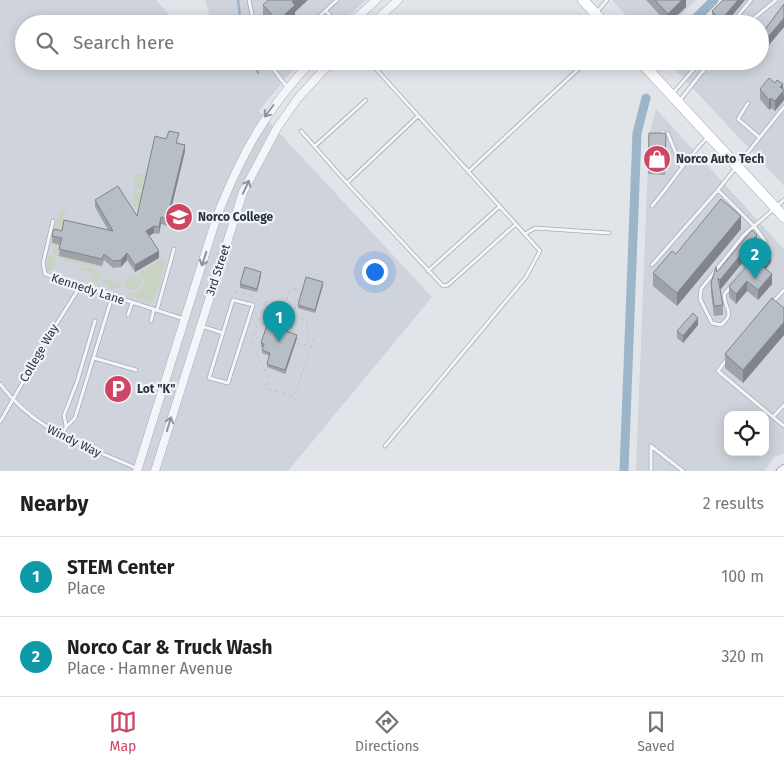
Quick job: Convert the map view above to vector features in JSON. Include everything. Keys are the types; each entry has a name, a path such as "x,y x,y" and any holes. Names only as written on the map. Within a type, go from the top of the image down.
{"main road":[{"path":"583,0 595,13"},
{"path":"648,70 784,216"}],"street":[{"path":"360,15 376,0"},
{"path":"382,15 398,0"},
{"name":"3rd Street","path":"139,470 218,216 233,176 255,133 287,88 304,70"},
{"name":"3rd Street","path":"155,471 243,192 277,128 298,98 324,70"},
{"path":"780,471 784,468"}],"lane":[{"path":"249,0 252,15"},
{"path":"321,15 337,0"},
{"path":"595,13 607,0"},
{"path":"738,15 751,0"},
{"path":"758,15 776,0"},
{"path":"326,11 330,15"},
{"path":"274,70 287,88"},
{"path":"376,70 540,251 526,277 385,446"},
{"path":"468,172 578,70"},
{"path":"671,95 693,70"},
{"path":"671,95 700,70"},
{"path":"315,146 366,100"},
{"path":"748,103 738,119 760,137"},
{"path":"652,265 718,190 784,107"},
{"path":"347,183 418,116"},
{"path":"301,132 443,286 448,285 516,224"},
{"path":"662,132 668,134 681,166"},
{"path":"652,206 675,179 681,166 710,136"},
{"path":"718,190 754,226 765,243 728,288 725,300 730,313 729,318 721,325 716,325 712,323 704,310 700,299 701,289 744,235 754,226 784,200"},
{"path":"428,271 500,206"},
{"name":"Kennedy Lane","path":"53,221 42,269 45,274 82,288 156,309 185,320"},
{"path":"525,234 535,228 609,233"},
{"path":"151,321 174,250"},
{"name":"College Way","path":"0,422 54,328 76,293 82,288"},
{"path":"772,303 784,290"},
{"path":"61,437 66,426 74,418 112,297"},
{"path":"233,300 253,305 228,383 209,378 223,333 233,300"},
{"path":"128,315 132,303"},
{"path":"66,426 64,415 77,382 95,321"},
{"path":"200,325 223,333"},
{"path":"730,355 718,371 784,426"},
{"path":"94,358 136,370"},
{"name":"Windy Way","path":"0,384 32,418 61,437 139,470"},
{"path":"773,418 784,405"},
{"path":"651,471 651,446 683,471"}],"path":[{"path":"284,307 291,288 301,291 294,310 284,307 266,301 250,345 255,350 268,376 265,388 294,397 314,338"},
{"path":"234,291 254,297 265,304"},
{"path":"259,322 265,324 270,312 286,318 284,332 298,338 298,343 301,347 307,344 310,337 306,320 297,318 292,321 291,326 295,333 294,336"}],"shaded area":[{"name":"Norco College","path":"0,0 156,0 170,15 15,15 15,70 293,70 259,111 432,297 288,471 0,471"},
{"path":"205,0 366,0 350,15 209,15"},
{"path":"612,0 696,0 681,15 626,15"},
{"path":"732,0 784,0 784,186 676,70 769,70 769,15 716,15"},
{"path":"656,109 784,249 784,453 774,457 765,471 636,471 649,135"}],"green space":[{"path":"135,173 146,175 144,190 134,188"},
{"path":"134,191 143,193 139,207 133,206"},
{"path":"61,209 66,212 60,233 54,232"},
{"path":"54,243 62,245 102,266 102,268 70,262 53,254"},
{"path":"48,255 56,258 53,268 48,271 46,265"},
{"path":"161,259 165,263 156,297 150,302 128,295 128,293 138,292 146,281 137,274"},
{"path":"73,266 96,270 95,272 98,273 101,271 102,275 95,283 92,282 93,274"},
{"path":"133,274 142,281 137,289 127,290 125,281"},
{"path":"105,279 120,282 121,287 109,287 103,282"}],"building":[{"path":"268,0 294,0 292,2 295,5 284,15 272,15 263,5"},
{"path":"655,0 682,0 668,14"},
{"path":"723,0 738,0 725,15 716,15 712,11"},
{"path":"784,4 784,18 769,36 769,24"},
{"path":"769,78 775,83 777,80 783,84 780,87 784,90 775,101 771,98 769,100 760,89"},
{"path":"169,131 179,133 176,143 185,145 167,219 161,217 159,227 154,226 146,231 159,251 135,265 127,253 121,260 113,261 104,254 102,259 59,249 62,238 52,236 54,229 62,231 64,220 113,231 95,200 118,186 137,216 155,136 166,139"},
{"name":"Norco Auto Tech","path":"649,133 666,133 665,165 648,164"},
{"path":"721,199 741,216 677,293 653,273 672,251 676,254"},
{"path":"752,230 757,235 720,280 718,278 723,305 714,306 711,283 716,267 717,272"},
{"path":"764,246 771,252 761,265 772,274 758,290 747,281 736,294 729,287"},
{"path":"245,267 261,272 257,289 240,284"},
{"path":"306,277 323,282 315,310 298,305"},
{"path":"772,298 784,308 784,322 743,370 725,354"},
{"path":"272,310 286,314 283,330 297,335 285,370 267,364 270,353 262,350 264,344 261,343"},
{"path":"693,313 698,318 683,336 677,331"}],"waterway":[{"path":"238,0 240,15"},
{"path":"699,15 714,0"},
{"path":"624,471 637,133 646,98"}],"place":[{"name":"Norco Auto Tech","path":"657,159"},
{"name":"Norco College","path":"179,217"},
{"name":"Norco Car & Truck Wash","path":"755,279"},
{"name":"STEM Center","path":"279,342"},
{"name":"Lot \"K\"","path":"118,389"}]}
